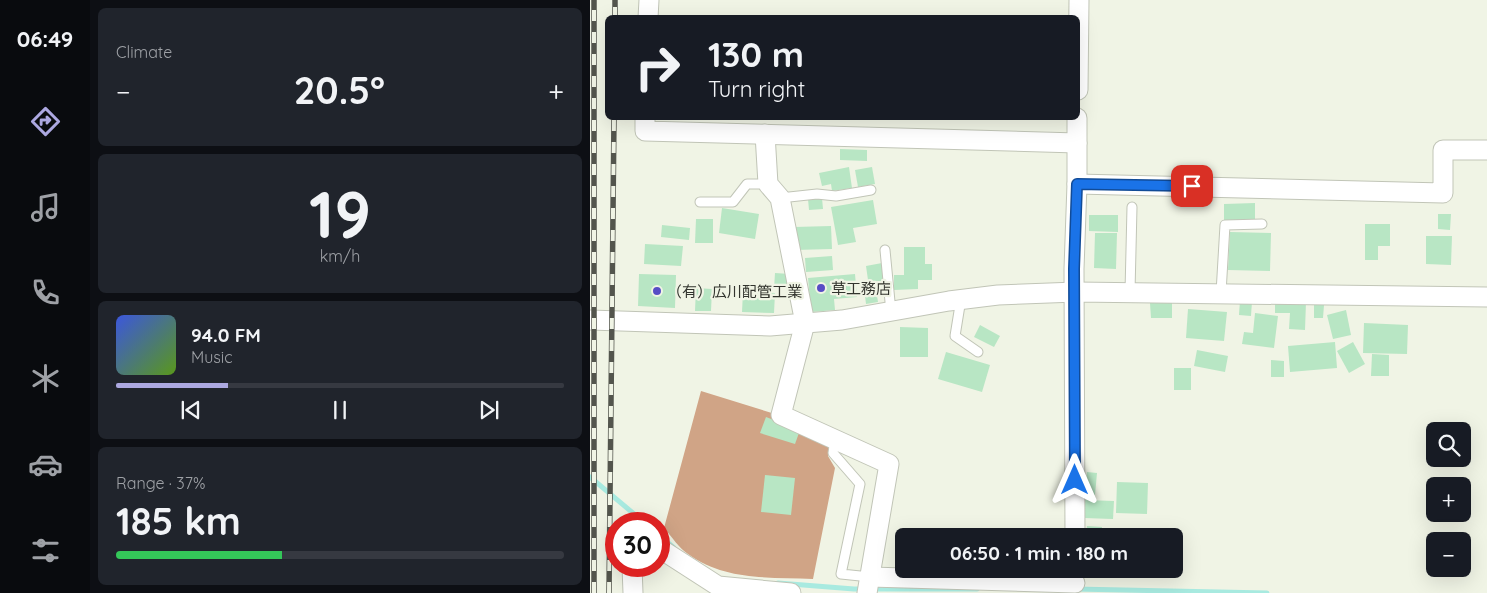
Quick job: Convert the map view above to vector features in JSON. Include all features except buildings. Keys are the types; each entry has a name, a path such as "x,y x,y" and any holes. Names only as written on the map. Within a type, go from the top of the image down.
{"street":[{"path":"648,15 649,0"},
{"path":"1079,0 1079,15"},
{"path":"645,120 645,131 1077,143"},
{"path":"1075,528 1076,292 1074,269 1077,120"},
{"path":"765,134 774,191 805,323 781,415 889,464 869,585 1075,582"},
{"path":"1077,184 1443,193 1443,150 1487,150"},
{"path":"590,320 770,326 842,320 961,299 998,295 1076,292 1487,297"},
{"path":"670,555 718,586 791,593"},
{"path":"632,577 633,593"}],"lane":[{"path":"700,202 732,202 747,184 774,191 836,196 871,190"},
{"path":"1130,292 1132,207"},
{"path":"1221,294 1225,225 1262,224"},
{"path":"885,250 891,312"},
{"path":"961,299 955,336 978,352"},
{"path":"834,439 833,454 860,484 841,574 869,585"}],"shaded area":[{"path":"701,391 775,414 829,441 828,456 835,468 813,579 748,576 717,569 702,563 685,552 670,535 670,512 668,512"}],"waterway":[{"path":"590,477 632,512"},
{"path":"670,545 674,548"},
{"path":"778,583 854,589 977,589"},
{"path":"1075,589 1267,593"}],"railway":[{"path":"594,0 594,593"},
{"path":"615,0 615,15"},
{"path":"609,593 614,120"}],"place":[{"name":"草工務店","path":"821,288"},
{"name":"（有）広川配管工業","path":"657,291"}],"route":[{"path":"1075,480 1076,292 1074,269 1077,184 1192,186"}]}
